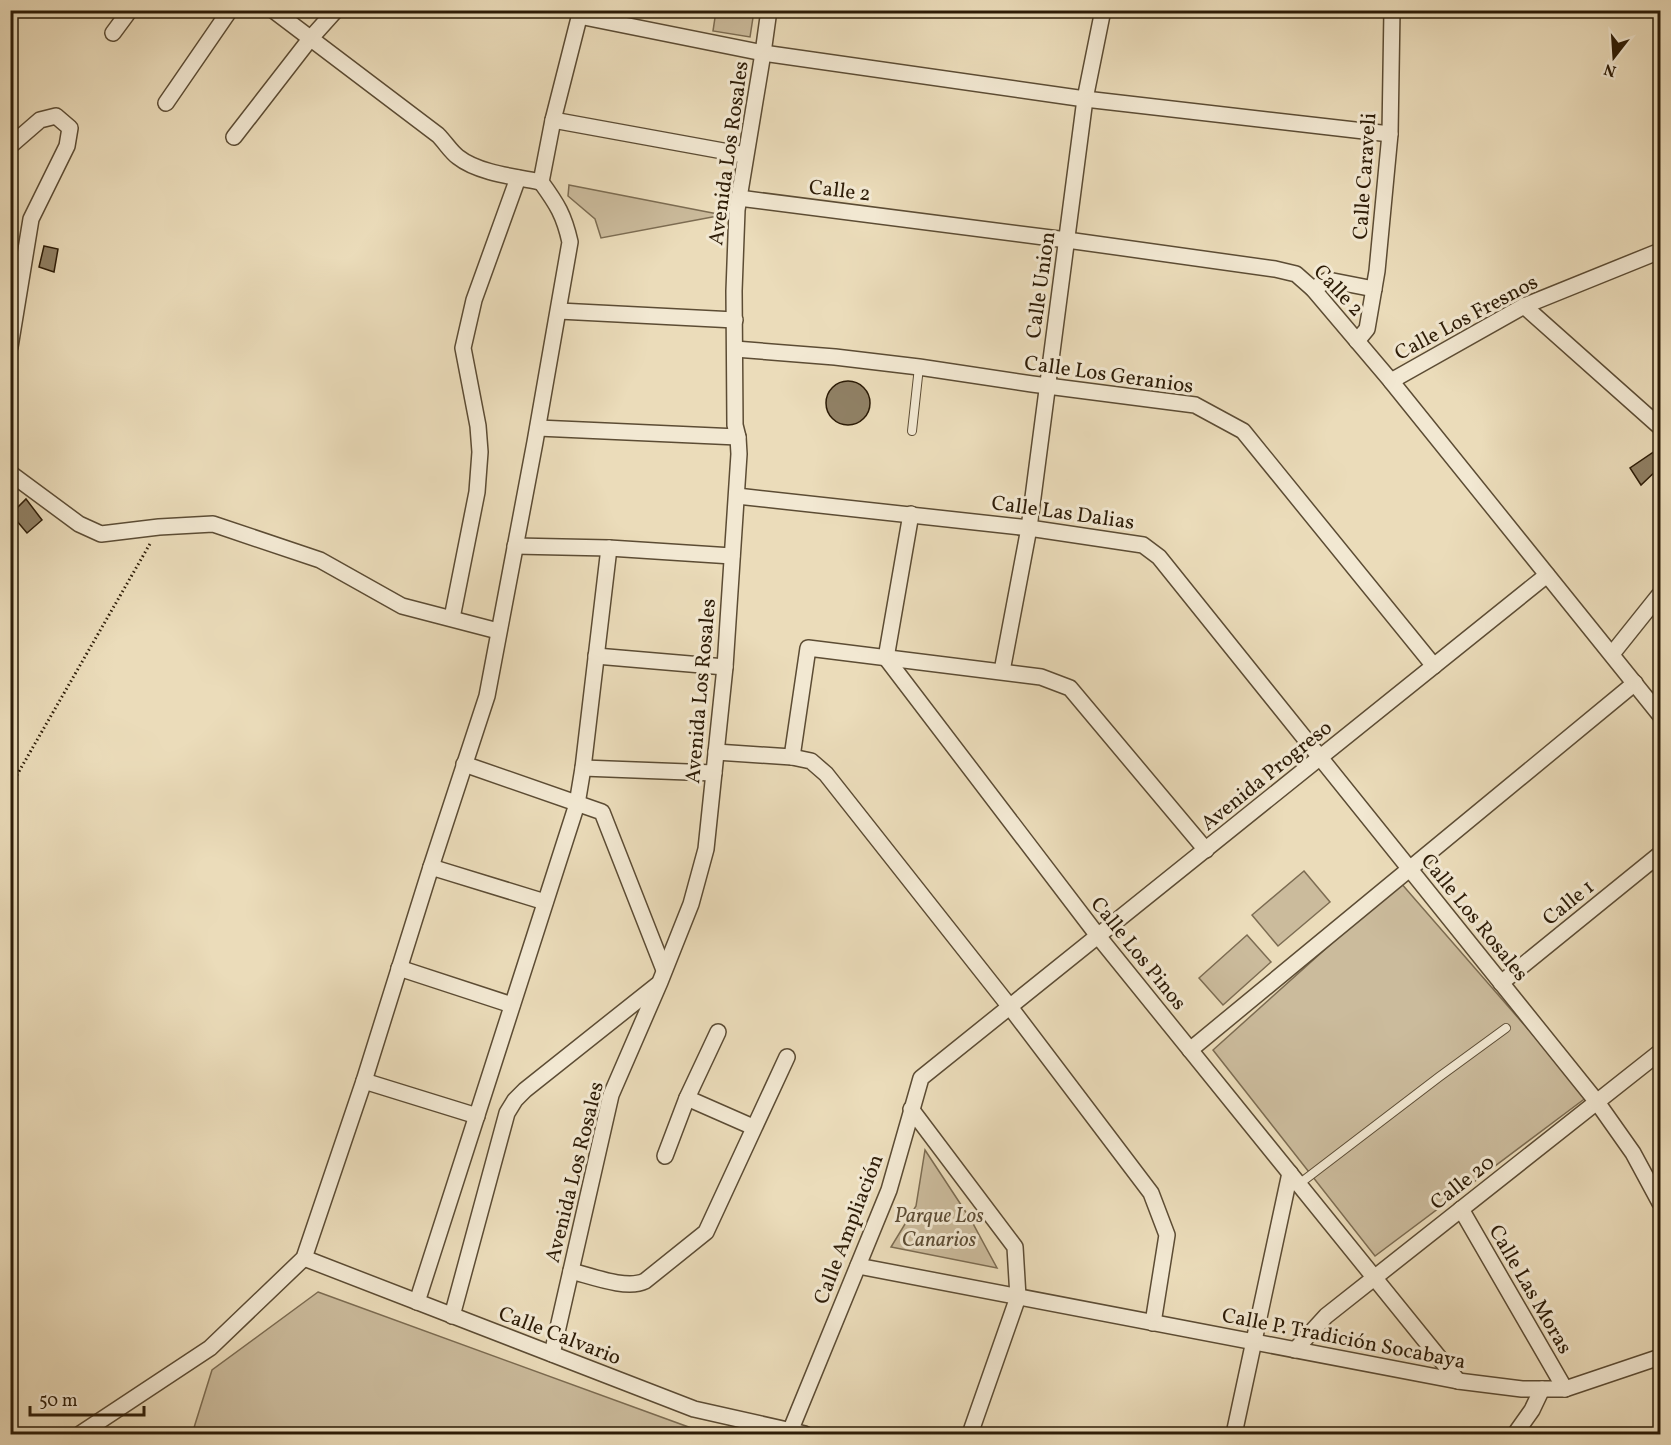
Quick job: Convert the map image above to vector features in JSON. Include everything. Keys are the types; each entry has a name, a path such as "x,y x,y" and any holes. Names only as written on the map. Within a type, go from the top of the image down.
{"street":[{"path":"113,33 130,10"},
{"path":"166,103 230,10"},
{"path":"80,1434 210,1348 304,1258 364,1081 487,696 538,428 570,242 565,219 541,182 500,175 458,158 438,135 273,10"},
{"path":"234,137 310,39 336,10"},
{"name":"Avenida Los Rosales","path":"552,1354 611,1095 691,904 706,849 725,667 739,454 735,425 735,261 738,198 769,10"},
{"name":"Calle Union","path":"1002,671 1029,528 1085,99 1103,10"},
{"name":"Calle Caraveli","path":"1357,341 1367,329 1377,271 1390,134 1392,10"},
{"path":"541,182 553,120 580,13 763,53 1085,99 1390,134"},
{"path":"10,146 40,120 56,116 70,128 67,146 31,219 10,347"},
{"path":"553,120 745,155"},
{"path":"452,618 477,492 480,452 478,426 464,348 474,300 518,178"},
{"name":"Calle 2","path":"738,198 1067,240 1275,269 1296,274 1313,289 1391,381 1660,715"},
{"name":"Calle Los Fresnos","path":"1391,381 1524,306 1660,251"},
{"path":"1313,289 1328,280 1374,289"},
{"path":"1524,306 1660,427"},
{"path":"559,311 735,320"},
{"name":"Calle Los Geranios","path":"735,349 919,367 1195,405 1243,431 1434,666"},
{"path":"538,428 738,437"},
{"path":"10,473 80,524 101,534 159,527 213,524 320,560 402,606 498,631"},
{"name":"Calle Las Dalias","path":"736,496 1029,528 1143,545 1159,557 1320,758"},
{"path":"886,658 910,514"},
{"path":"515,546 609,548 732,556"},
{"path":"417,1302 577,804 609,548"},
{"name":"Avenida Progreso","path":"1010,1007 1547,575"},
{"path":"1611,654 1660,594"},
{"path":"792,757 808,648 1041,677 1070,688 1206,850"},
{"path":"596,656 725,667"},
{"name":"Calle Los Pinos","path":"886,658 1098,936 1458,1382"},
{"path":"1190,1050 1635,683"},
{"path":"716,752 792,757 811,761 826,774 1010,1007 1151,1193 1167,1235 1153,1323"},
{"name":"Calle Los Rosales","path":"1320,758 1597,1102 1633,1153 1660,1203"},
{"path":"452,1316 507,1113 515,1100 662,976 602,812 464,764"},
{"path":"583,768 714,773"},
{"name":"Calle 1","path":"1501,983 1660,854"},
{"path":"431,867 545,902"},
{"path":"399,968 512,1005"},
{"name":"Calle Ampliación","path":"795,1433 858,1266 890,1190 921,1078 1010,1007"},
{"path":"665,1156 687,1098 717,1032"},
{"name":"Calle 20","path":"1295,1350 1326,1316 1660,1052"},
{"path":"571,1271 626,1284 638,1284 645,1281 706,1232 787,1057"},
{"path":"364,1081 477,1116"},
{"path":"687,1098 753,1127"},
{"path":"911,1109 1015,1247 1018,1297 970,1434"},
{"path":"1234,1434 1294,1178"},
{"name":"Calle Las Moras","path":"1461,1209 1565,1389"},
{"name":"Calle Calvario","path":"304,1258 694,1409 795,1433"},
{"name":"Calle P. Tradición Socabaya","path":"858,1266 1458,1382 1522,1389 1565,1389 1660,1357"},
{"path":"1515,1434 1532,1410 1542,1389"}],"lane":[{"path":"912,431 919,367"},
{"path":"1294,1178 1506,1028"}],"path":[{"path":"10,787 159,527"}],"green space":[{"path":"716,11 754,11 750,37 713,31"},
{"path":"569,185 723,215 601,238 595,219 568,196"},
{"path":"1304,871 1330,902 1278,946 1252,915"},
{"path":"1400,882 1587,1097 1375,1256 1213,1050"},
{"path":"1247,935 1271,962 1223,1005 1199,978"},
{"name":"Parque Los Canarios","path":"925,1150 971,1220 997,1268 891,1247 916,1206"},
{"path":"318,1292 694,1429 691,1434 192,1434 212,1370"}],"building":[{"path":"44,246 58,249 54,272 39,267"},
{"path":"848,381 863,388 870,403 863,418 848,425 833,418 826,403 833,388"},
{"path":"1658,449 1660,467 1641,485 1630,468"},
{"path":"26,499 42,520 27,533 11,514"}]}
